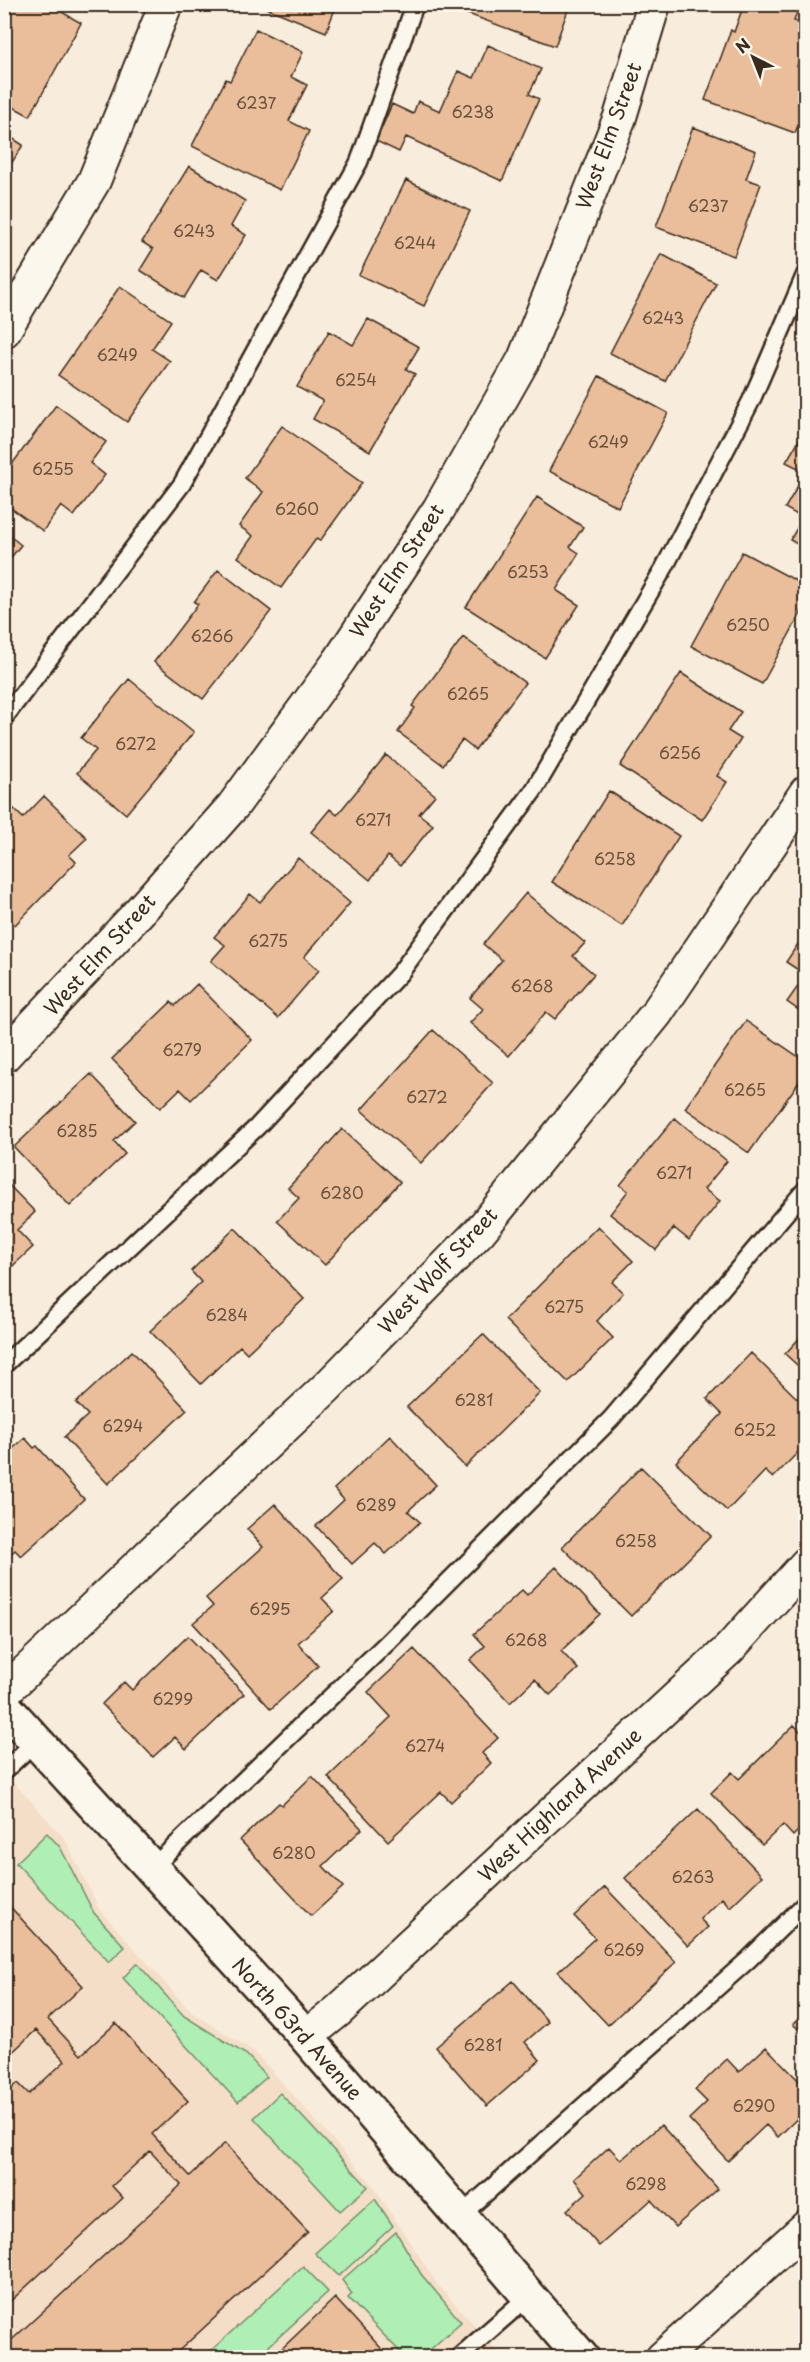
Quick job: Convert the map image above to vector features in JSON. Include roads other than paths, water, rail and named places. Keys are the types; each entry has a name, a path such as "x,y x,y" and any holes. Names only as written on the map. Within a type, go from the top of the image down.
{"street":[{"path":"4,331 94,181 166,4"},
{"name":"West Elm Street","path":"4,1056 131,921 233,806 339,661 438,509 524,359 620,117 654,4"},
{"name":"West Wolf Street","path":"4,1692 327,1387 480,1231 656,1014 806,792"},
{"name":"West Highland Avenue","path":"306,2037 346,2003 729,1649 806,1564"},
{"name":"North 63rd Avenue","path":"4,1706 306,2037 582,2358"},
{"path":"662,2358 806,2227"}],"lane":[{"path":"4,718 182,484 359,162 415,4"},
{"path":"4,1365 257,1127 400,973 422,944 534,790 664,568 751,401 806,273"},
{"path":"152,1868 387,1643 611,1419 806,1189"},
{"path":"4,1771 36,1741"},
{"path":"460,2216 748,1960 806,1903"},
{"path":"458,2358 529,2296"}]}
